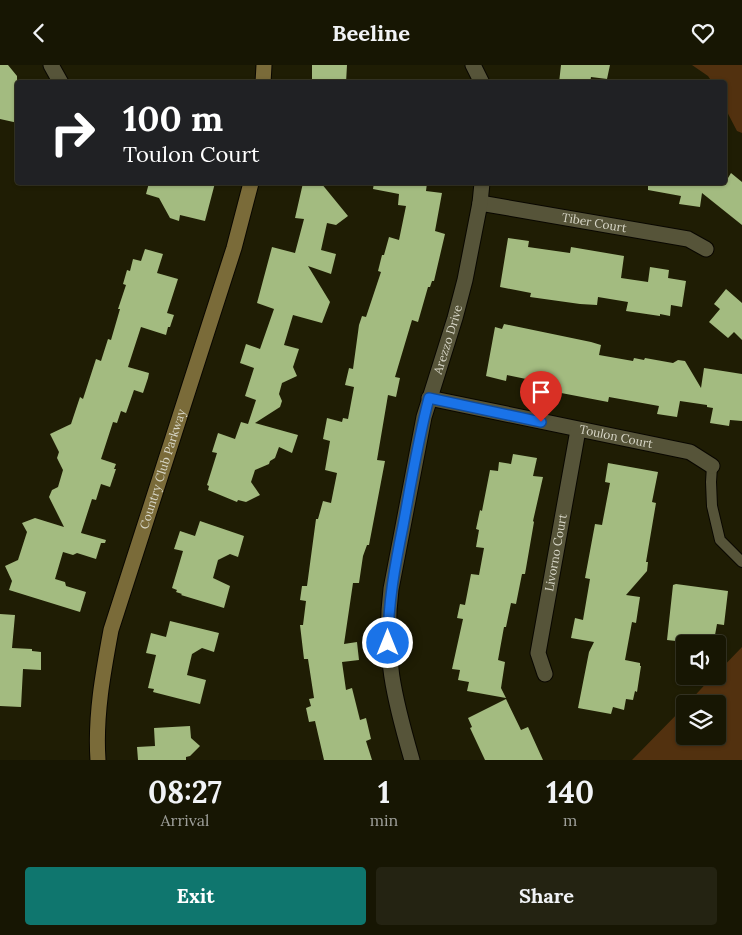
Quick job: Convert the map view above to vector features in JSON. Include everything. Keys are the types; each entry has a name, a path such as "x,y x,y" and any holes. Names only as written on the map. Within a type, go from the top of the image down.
{"street":[{"path":"51,65 59,80"},
{"path":"263,80 264,65"},
{"path":"473,65 480,80"},
{"name":"Country Club Parkway","path":"98,760 98,715 104,667 113,624 234,247 250,185"},
{"name":"Arezzo Drive","path":"412,760 397,710 391,677 388,643 390,589 412,473 429,398 455,318 465,280 482,185"},
{"name":"Tiber Court","path":"480,203 677,237 693,241 706,249"},
{"name":"Toulon Court","path":"429,398 690,452 712,465"},
{"name":"Livorno Court","path":"545,674 538,653 578,430"}],"lane":[{"path":"712,465 712,505 720,540 742,562"}],"shaded area":[{"path":"692,65 742,65 742,133 737,131 727,112 727,80 711,80"},
{"path":"742,647 742,760 632,760 676,715 676,745 726,745 726,695 695,695 705,685 726,685 726,664"}],"building":[{"path":"0,65 8,65 17,76 17,80 15,80 15,122 0,119"},
{"path":"312,65 347,65 346,80 312,80"},
{"path":"561,65 610,65 607,79 591,77 590,80 559,80"},
{"path":"731,173 742,182 742,225 702,193 700,207 679,204 681,196 648,190 648,185 727,185 727,180"},
{"path":"148,185 214,185 205,221 180,215 179,221 170,218 159,198 146,194"},
{"path":"303,185 323,185 348,216 336,225 327,223 321,250 336,254 331,274 308,266 330,302 322,323 293,315 284,345 299,349 293,367 297,376 282,383 279,394 282,401 280,407 255,423 298,435 292,453 279,447 275,458 269,464 255,470 251,482 260,495 246,502 238,500 237,502 208,490 209,486 207,485 217,453 212,452 218,433 235,439 241,422 248,424 256,400 245,396 254,368 240,363 246,344 260,349 274,309 257,303 272,247 295,253 304,219 295,218"},
{"path":"374,185 427,185 426,191 442,193 435,231 445,234 434,281 428,287 418,322 412,320 395,377 400,378 396,397 388,395 377,460 385,461 369,545 367,545 363,556 359,583 353,583 344,644 357,642 359,660 342,662 346,690 352,688 360,720 366,718 371,739 366,741 372,760 324,760 315,721 309,722 306,708 311,706 309,699 314,698 308,659 304,659 300,625 303,625 306,601 300,600 302,586 307,586 316,519 318,519 323,501 331,503 337,473 325,470 330,441 323,439 327,418 342,422 343,418 348,419 354,387 345,385 349,368 353,369 359,325 362,316 366,317 381,272 378,271 389,237 399,240 406,206 398,205 399,194 373,189"},
{"path":"508,238 529,241 528,247 570,253 571,247 624,256 621,278 648,282 650,267 669,270 668,278 686,281 682,307 671,305 670,316 660,314 660,316 626,311 628,302 598,297 597,305 580,304 530,297 531,293 500,287"},
{"path":"145,249 163,254 157,273 178,279 167,313 174,315 166,335 141,327 128,367 149,373 148,378 143,393 134,390 126,413 121,411 117,423 113,422 101,459 116,464 114,469 116,469 110,487 101,484 96,500 92,499 81,533 106,540 105,543 101,543 96,559 77,553 73,555 63,552 55,579 65,582 66,586 86,592 80,612 9,590 12,581 5,566 18,560 27,532 22,523 35,518 64,527 49,497 52,490 58,487 63,470 57,458 59,452 50,434 71,424 80,397 83,399 96,359 101,361 108,339 111,340 126,285 123,284 127,270 130,271 133,259 141,261"},
{"path":"726,289 742,303 742,340 734,332 728,338 709,322 720,309 714,304"},
{"path":"504,324 601,345 599,355 633,361 634,358 644,360 645,358 673,363 678,360 685,361 701,388 704,368 742,374 742,421 730,420 729,426 710,423 713,408 707,407 707,405 680,401 677,417 657,414 659,406 609,397 608,402 556,392 554,390 555,385 507,375 506,381 486,376 495,327 502,329"},
{"path":"513,454 537,458 533,476 543,477 533,521 525,574 522,574 516,604 511,603 498,660 505,662 501,688 506,698 467,691 469,682 458,680 460,670 452,669 463,619 457,618 460,604 465,605 471,574 479,575 484,548 476,547 479,530 476,529 480,510 482,511 490,470 498,471 499,462 511,464"},
{"path":"608,463 658,472 652,502 656,503 646,562 648,562 647,571 626,595 640,597 636,623 632,622 625,660 640,663 637,692 635,691 633,700 626,699 624,710 613,707 611,714 578,708 589,652 594,642 571,638 575,618 583,620 590,579 585,578 595,524 602,525 610,483 605,482"},
{"path":"200,521 244,536 238,557 230,554 218,560 213,578 230,586 224,608 181,595 172,588 183,551 174,549 180,531 195,536"},
{"path":"673,585 728,591 724,625 717,624 715,635 676,635 676,641 667,640"},
{"path":"0,614 15,615 12,648 32,649 32,651 41,652 41,670 23,669 21,707 0,706"},
{"path":"170,621 219,633 214,652 202,648 192,654 187,675 206,680 200,704 153,692 154,689 148,688 156,655 146,653 151,633 166,637"},
{"path":"506,699 521,730 528,727 543,760 485,760 470,728 472,727 468,718"},
{"path":"190,726 191,738 200,746 190,756 186,757 186,760 138,760 137,747 155,746 154,728"}],"route":[{"path":"388,643 390,589 412,473 429,398 541,422"}]}
